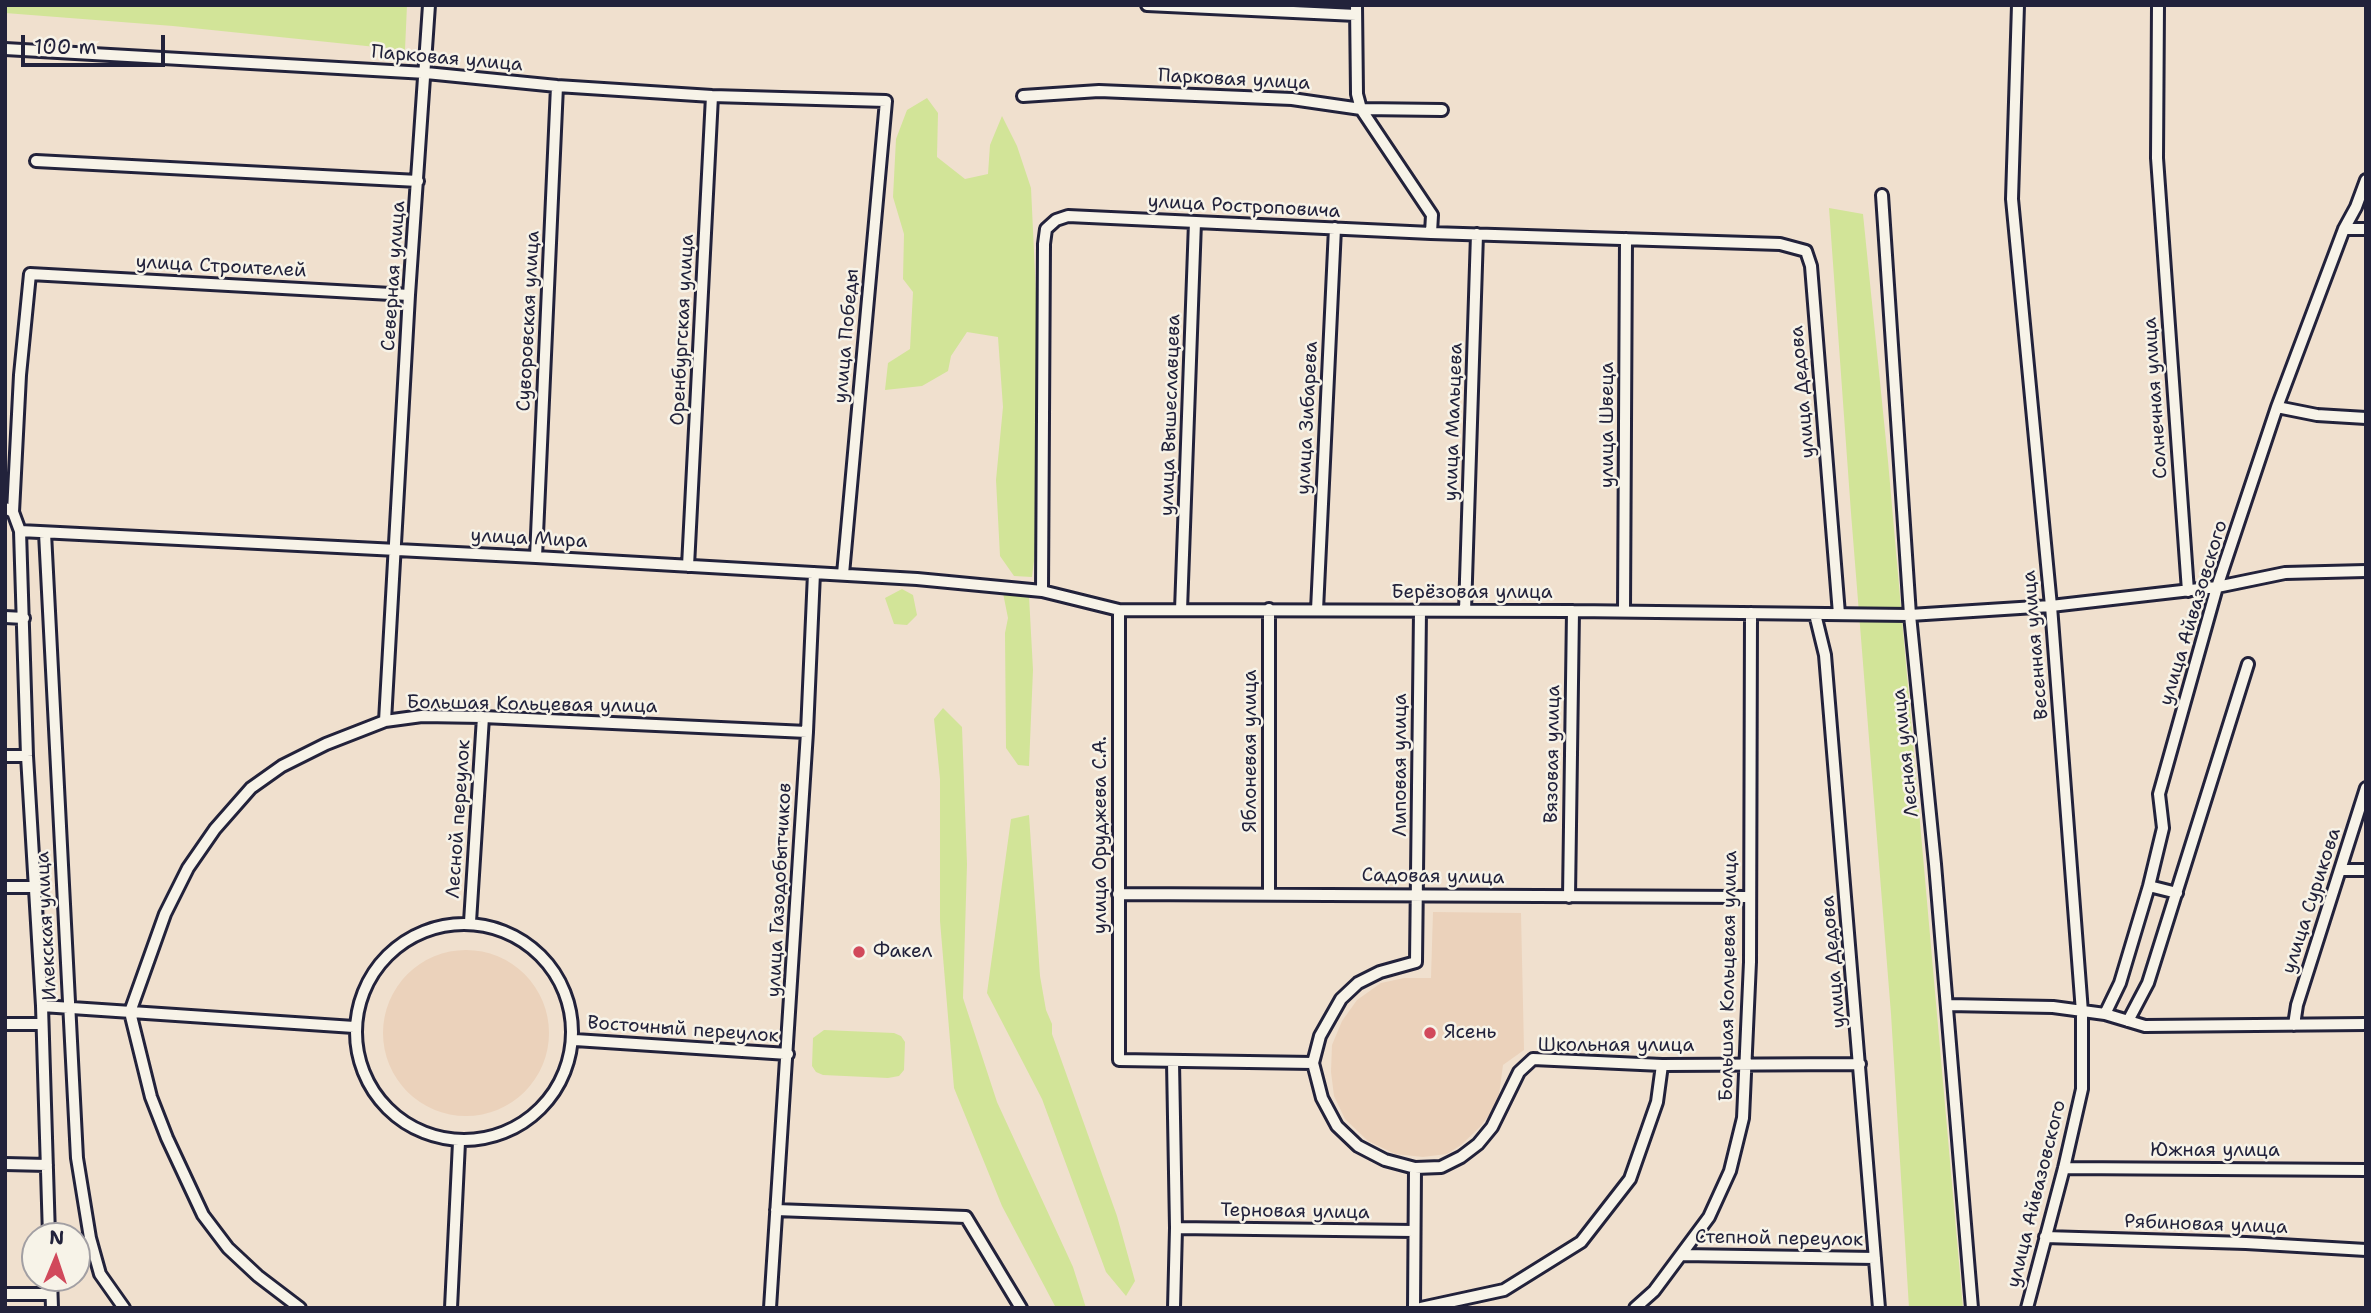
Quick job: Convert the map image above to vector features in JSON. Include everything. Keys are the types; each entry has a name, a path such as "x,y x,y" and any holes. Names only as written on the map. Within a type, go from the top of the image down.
{"street":[{"name":"Северная улица","path":"385,721 409,295 429,5"},
{"path":"1147,5 1356,10 1357,94 1361,109 1432,215 1431,233"},
{"name":"Весенная улица","path":"2018,5 2012,199 2051,606 2082,1012 2082,1090"},
{"name":"Солнечная улица","path":"2158,5 2159,202 2188,591"},
{"name":"Парковая улица","path":"5,49 426,73 557,86 712,96 886,101"},
{"name":"Суворовская улица","path":"536,557 557,86"},
{"name":"Парковая улица","path":"1023,96 1099,91 1292,99 1361,109 1442,110"},
{"name":"Оренбургская улица","path":"688,565 712,96"},
{"name":"улица Победы","path":"843,574 886,101"},
{"path":"36,161 418,181"},
{"name":"улица Айвазовского","path":"2105,1014 2120,983 2149,886 2163,828 2159,794 2217,587 2277,407 2344,229 2366,180"},
{"name":"Лесная улица","path":"1882,195 1910,615 1948,1005 1972,1308"},
{"name":"улица Ростроповича","path":"1039,590 1046,229 1056,220 1068,216 1431,233 1780,244 1806,251"},
{"name":"улица Вышеславцева","path":"1181,610 1195,222"},
{"name":"улица Зибарева","path":"1317,610 1335,228"},
{"path":"2344,229 2366,229"},
{"name":"улица Мальцева","path":"1465,611 1477,234"},
{"name":"улица Швеца","path":"1624,611 1626,239"},
{"name":"улица Дедова","path":"1806,251 1811,266 1839,614"},
{"name":"улица Строителей","path":"9,510 30,274 409,295"},
{"path":"2277,407 2317,415 2366,418"},
{"path":"9,510 20,531 27,756 36,887 49,1222"},
{"name":"улица Мира","path":"20,531 688,565 1039,590"},
{"name":"Илекская улица","path":"45,533 77,1158 90,1238 100,1274 124,1308"},
{"name":"Берёзовая улица","path":"1039,590 1119,610 1624,611 1910,615 2051,606 2188,591 2286,573 2366,571"},
{"name":"улица Газодобытчиков","path":"770,1308 788,1054 814,573"},
{"name":"Яблоневая улица","path":"1269,609 1269,894"},
{"name":"улица Оруджева С.А.","path":"1119,610 1119,1060 1173,1062"},
{"name":"Липовая улица","path":"1313,1063 1320,1036 1341,999 1359,983 1380,972 1416,962 1420,611"},
{"name":"Вязовая улица","path":"1569,897 1573,611"},
{"name":"Большая Кольцевая улица","path":"1635,1308 1654,1292 1709,1217 1730,1171 1743,1118 1750,962 1748,897 1751,613"},
{"name":"улица Дедова","path":"1815,614 1825,655 1879,1308"},
{"path":"5,617 24,618"},
{"path":"2128,1021 2148,984 2248,664"},
{"name":"Большая Кольцевая улица","path":"130,1012 165,914 188,868 215,828 251,788 282,766 326,744 385,721 422,716 807,732"},
{"name":"Лесной переулок","path":"470,922 483,717"},
{"path":"5,756 27,756"},
{"name":"улица Сурикова","path":"2294,1025 2297,1005 2366,788"},
{"path":"2341,870 2366,870"},
{"path":"2149,886 2177,893"},
{"path":"5,887 36,887"},
{"name":"Садовая улица","path":"1118,894 1748,897"},
{"path":"470,922 516,936 536,950 549,965 566,996 575,1040 568,1069 536,1115 512,1131 459,1142 425,1134 398,1118 376,1095 360,1064 354,1027 367,985 384,959 418,934 444,925 470,922"},
{"path":"1948,1005 2053,1007 2105,1014 2145,1026 2366,1024"},
{"path":"41,1006 354,1027"},
{"path":"130,1012 151,1097 203,1214 228,1248 258,1276 300,1308"},
{"path":"5,1024 42,1024"},
{"name":"Восточный переулок","path":"575,1040 788,1054"},
{"name":"Школьная улица","path":"1313,1063 1322,1098 1337,1126 1358,1146 1385,1160 1415,1168 1441,1167 1478,1144 1492,1127 1520,1072 1533,1059 1662,1065 1860,1064"},
{"path":"1174,1308 1176,1228 1173,1062 1313,1063"},
{"path":"1421,1308 1504,1290 1581,1242 1630,1179 1657,1102 1662,1065"},
{"name":"улица Айвазовского","path":"2027,1308 2082,1090"},
{"path":"450,1308 459,1142"},
{"path":"5,1164 47,1165"},
{"path":"1414,1308 1415,1168"},
{"name":"Южная улица","path":"2064,1168 2366,1170"},
{"path":"776,1210 966,1217 1021,1308"},
{"name":"Терновая улица","path":"1176,1228 1413,1231"},
{"name":"Рябиновая улица","path":"2045,1237 2246,1243 2366,1250"},
{"name":"Степной переулок","path":"1682,1255 1875,1258"},
{"path":"5,1294 51,1294 52,1308"}],"shaded area":[{"name":"Ясень","path":"1433,912 1521,913 1524,1050 1503,1065 1499,1095 1493,1110 1480,1127 1447,1154 1423,1157 1395,1154 1368,1141 1345,1119 1334,1096 1332,1045 1342,1021 1357,1000 1381,983 1404,978 1431,978"},
{"path":"466,950 498,956 525,974 543,1001 549,1033 543,1065 525,1092 498,1110 466,1116 434,1110 407,1092 389,1065 383,1033 389,1001 407,974 434,956"}],"green space":[{"path":"5,5 407,5 405,50 173,26 5,13"},
{"path":"927,98 938,113 937,157 965,179 988,174 990,145 1002,116 1017,146 1031,188 1036,294 1038,529 1032,577 1014,576 1000,556 996,480 1003,407 998,337 967,332 951,356 948,371 922,386 885,390 888,363 910,349 913,292 903,279 904,234 893,197 896,139 907,110"},
{"path":"1829,208 1863,214 1888,461 1963,1308 1909,1308 1891,1014"},
{"path":"902,589 913,595 917,615 907,625 894,624 885,598"},
{"path":"1003,593 1029,596 1033,670 1029,766 1018,765 1006,748 1005,633 1008,618"},
{"path":"943,708 962,727 967,864 963,998 997,1102 1073,1267 1086,1308 1056,1308 1002,1206 954,1088 940,921 940,779 934,719"},
{"path":"1029,815 1040,976 1046,1010 1052,1024 1052,1034 1117,1216 1135,1281 1126,1296 1106,1272 1042,1099 987,993 1011,819"},
{"path":"824,1030 894,1033 901,1036 905,1042 904,1070 899,1076 888,1078 823,1075 816,1072 812,1066 813,1038"}],"place":[{"name":"Факел","path":"859,952"},
{"name":"Ясень","path":"1430,1033"}]}
